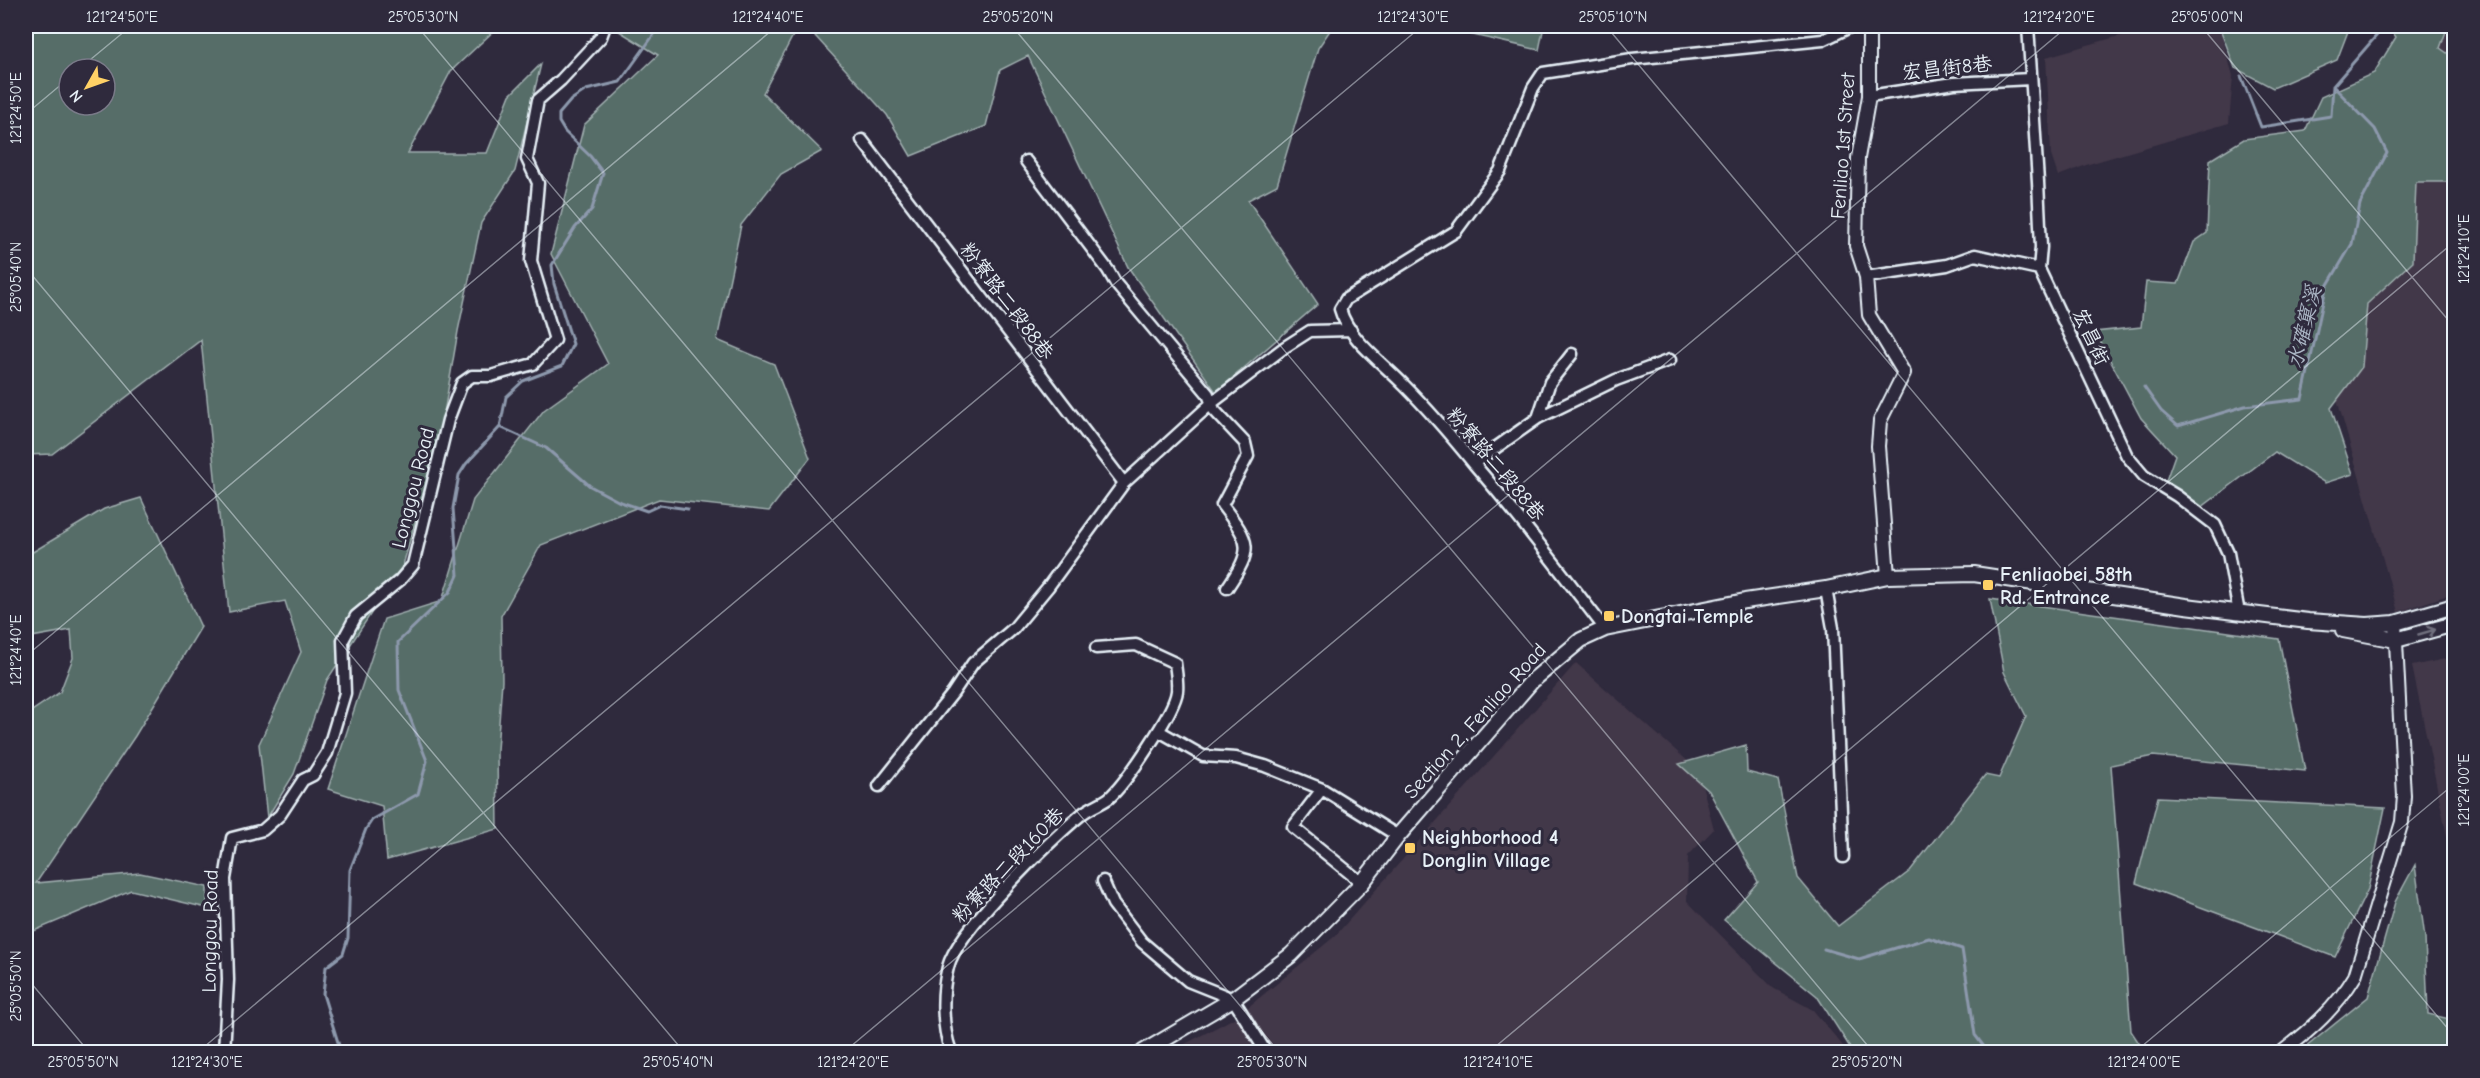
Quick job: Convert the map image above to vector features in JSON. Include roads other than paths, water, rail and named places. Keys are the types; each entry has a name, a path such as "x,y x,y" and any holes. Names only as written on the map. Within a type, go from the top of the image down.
{"main road":[{"name":"Section 2, Fenliao Road","path":"1143,1053 1233,999 1291,955 1362,883 1398,836 1532,681 1581,640 1605,629 1888,576 1974,574 2239,613 2367,625 2395,623 2454,606"},
{"name":"Section 2, Fenliao Road","path":"2308,621 2396,640 2454,624"}],"street":[{"name":"Longgou Road","path":"224,1053 228,980 225,879 232,838 263,830 280,815 303,780 313,775 327,753 345,693 343,640 356,616 400,580 413,565 448,420 462,383 472,376 491,376 533,364 555,340 531,261 538,183 527,159 538,100 561,80 601,37 605,26"},
{"name":"粉寮路二段88巷","path":"1605,629 1518,515 1406,386 1351,330 1340,309 1347,299 1456,231 1500,171 1533,88 1543,73 1632,59 1823,40 1852,26"},
{"name":"Fenliao 1st Street","path":"1869,26 1869,96 1858,158 1856,246 1866,277 1869,315 1904,372 1880,421 1878,446 1888,576"},
{"name":"宏昌街","path":"2028,26 2041,247 2039,269 2127,456 2144,476 2177,496 2215,525 2228,553 2239,613"},
{"name":"宏昌街8巷","path":"1869,96 1954,83 2030,79"},
{"name":"粉寮路二段88巷","path":"862,140 1124,483"},
{"path":"1026,161 1089,248 1108,270 1116,284 1208,394 1213,402 1214,410 1245,442 1248,456 1222,505 1242,531 1248,553 1244,564 1227,588"},
{"path":"1866,277 1947,265 1976,255 2039,269"},
{"path":"879,786 953,693 973,663 1014,628 1048,587 1124,483 1213,402 1310,331 1351,330"},
{"path":"1538,418 1550,382 1572,354"},
{"path":"1474,463 1538,418 1616,380 1670,360"},
{"path":"1826,589 1833,628 1843,857"},
{"path":"2282,1053 2316,1026 2344,994 2355,976 2403,822 2404,796 2395,623"},
{"name":"粉寮路二段160巷","path":"951,1053 943,1007 948,966 958,944 1001,893 1069,826 1084,812 1109,798 1159,731 1177,692 1175,663 1136,645 1096,648"},
{"path":"1159,731 1203,756 1236,758 1255,763 1322,789 1398,836"},
{"path":"1322,789 1293,827 1362,883"},
{"path":"1103,881 1113,904 1142,942 1188,981 1233,999 1266,1053"}],"waterway":[{"path":"341,1052 323,994 326,967 343,954 348,938 350,870 366,829 372,820 418,794 427,761 399,690 398,642 450,592 458,575 453,508 459,475 466,464 500,427 506,397 523,381 562,366 573,344 554,284 552,265 575,228 592,209 603,173 590,156 565,132 559,122 559,114 571,100 586,90 620,82 660,26"},
{"name":"水確窠溪","path":"2333,86 2377,35 2372,26"},
{"path":"2241,76 2261,127 2331,116 2333,86"},
{"name":"水確窠溪","path":"2144,387 2161,411 2178,426 2245,406 2302,399 2326,288 2352,244 2360,204 2387,153 2375,129 2333,86"},
{"path":"500,427 546,448 590,486 618,501 647,511 660,505 688,509"},
{"path":"1824,949 1859,959 1929,938 1962,949 1975,1035 1988,1052"}],"place":[{"name":"Fenliaobei 58th Rd. Entrance","path":"1988,585"},
{"name":"Dongtai Temple","path":"1609,616"},
{"name":"Neighborhood 4 Donglin Village","path":"1410,848"}]}
